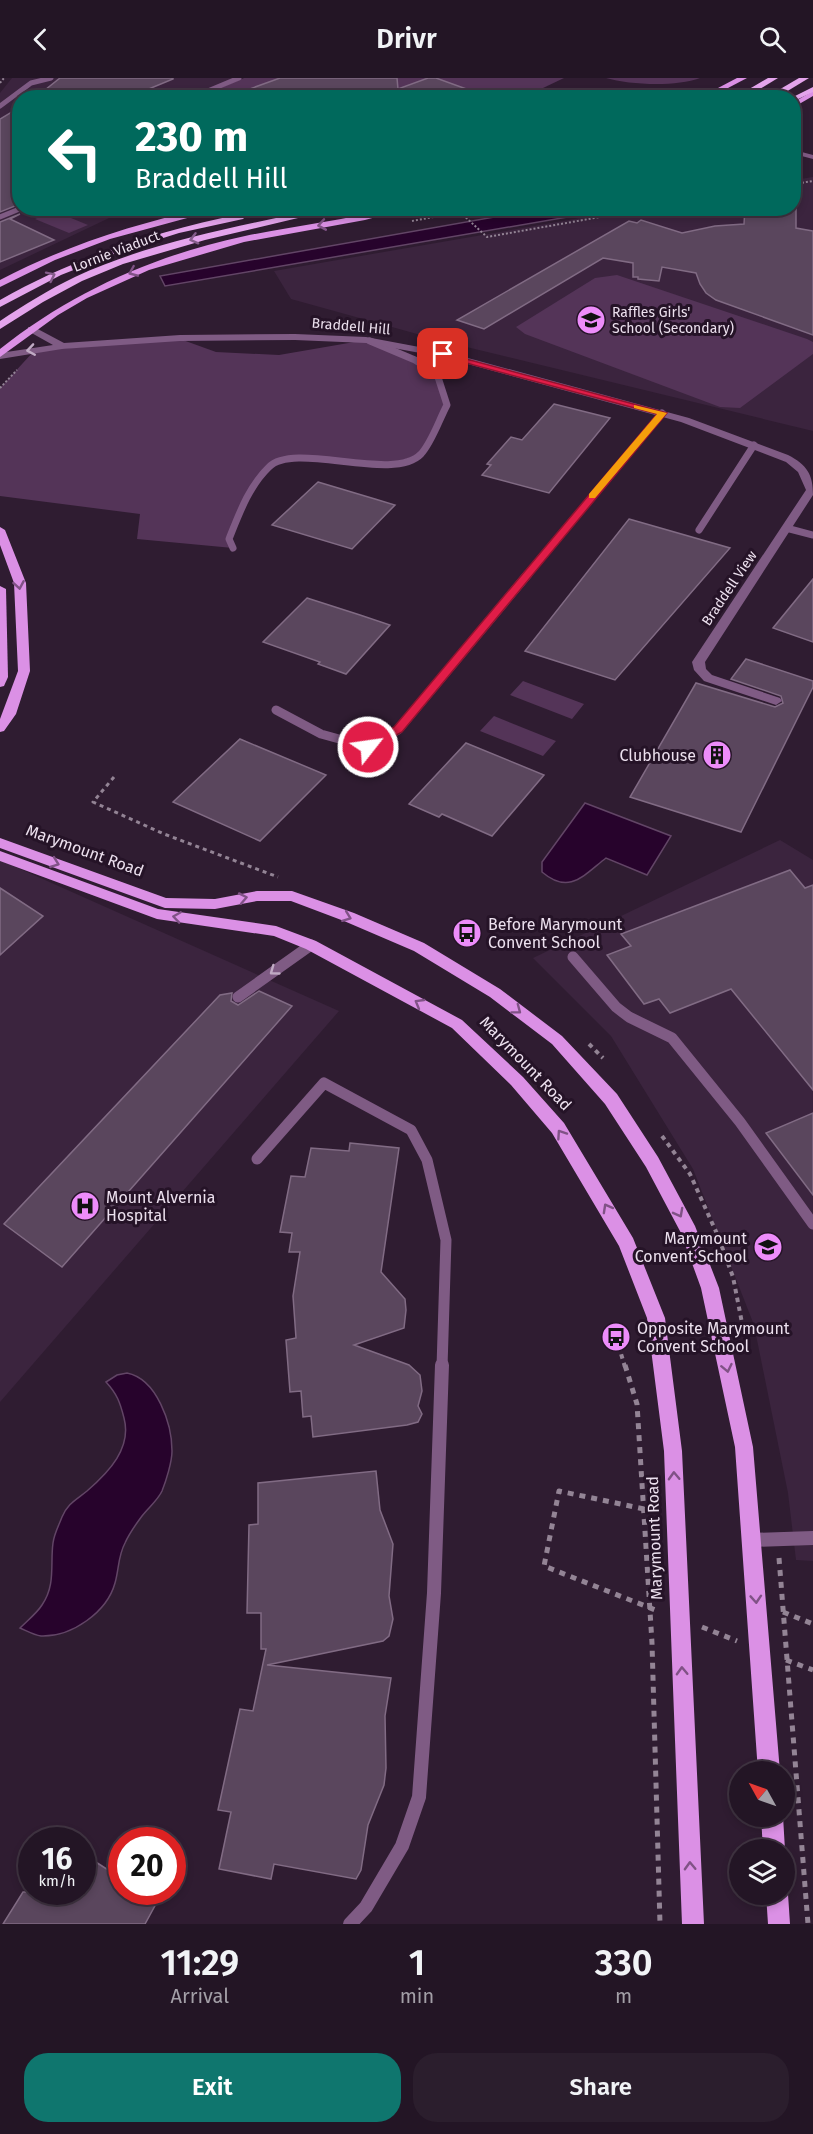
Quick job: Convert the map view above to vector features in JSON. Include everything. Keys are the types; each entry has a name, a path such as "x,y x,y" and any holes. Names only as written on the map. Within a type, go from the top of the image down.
{"highway":[{"path":"752,90 774,78"},
{"path":"783,90 804,78"},
{"name":"Lornie Viaduct","path":"0,304 52,275 129,244 165,232 245,216"},
{"name":"Lornie Viaduct","path":"0,326 43,297 105,267 153,250 298,216"}],"main road":[{"path":"718,90 743,78"},
{"path":"0,284 101,239 181,216"},
{"path":"0,355 31,329 96,289 143,268 189,252 364,216"},
{"path":"0,530 20,583 24,671 10,714 0,728"},
{"path":"0,589 2,677 0,683"},
{"name":"Marymount Road","path":"0,843 165,903 215,904 257,896 292,896 419,947 495,993 557,1040 611,1099 651,1162 689,1231 710,1288 744,1447 768,1761"},
{"name":"Marymount Road","path":"0,856 157,914 276,931 310,945 457,1024 517,1081 558,1128 627,1243 656,1318 673,1451 693,1924"},
{"path":"777,1905 778,1924"}],"street":[{"path":"31,329 62,346"},
{"name":"Braddell Hill","path":"0,355 62,346 180,338 295,337 366,340 443,354 662,413 754,445 799,465"},
{"path":"799,465 813,461"},
{"name":"Braddell View","path":"777,701 708,678 700,672 698,665 699,659 811,490 799,465"}],"lane":[{"path":"22,90 31,83 51,78"},
{"path":"210,90 239,78"},
{"path":"233,548 229,539 245,499 270,465 295,458 389,465 413,460 422,453 447,405 437,374 415,360 366,340"},
{"path":"276,710 321,734 368,747 398,730 662,413"},
{"path":"699,530 754,445"},
{"path":"786,528 813,535"},
{"path":"238,998 310,945"},
{"path":"573,957 616,1007 629,1017 663,1031 672,1038 740,1122 813,1224"},
{"path":"257,1159 324,1083 411,1130 416,1136 427,1161 446,1240 434,1593 419,1797 402,1846 366,1907 350,1924"},
{"path":"752,1540 811,1537"}],"path":[{"path":"0,82 4,78"},
{"path":"464,216 487,237 606,216"},
{"path":"114,777 93,802 164,834 283,879"},
{"path":"587,1042 596,1049 609,1067"},
{"path":"657,1129 690,1174 718,1236 735,1285 745,1340"},
{"path":"616,1337 637,1404 652,1643 660,1924"},
{"path":"544,1566 559,1491 644,1509"},
{"path":"777,1540 808,1924"},
{"path":"783,1612 813,1624"}],"shaded area":[{"path":"12,78 242,78 212,90 12,90 12,216 113,216 0,270 0,93"},
{"path":"244,78 564,78 539,90 215,90"},
{"path":"606,78 700,78 679,83 653,84"},
{"name":"Raffles Girls' School (Secondary)","path":"813,177 813,431 446,342 291,299 274,271 592,216 801,216 801,179"},
{"path":"42,216 66,216 88,225 69,233 35,219"},
{"path":"501,216 573,216 165,286 160,276"},
{"path":"617,275 807,339 813,342 813,354 740,408 720,407 525,334 516,327 595,278"},
{"path":"180,339 216,352 279,355 366,340 437,374 447,405 422,453 389,465 295,458 270,465 245,499 229,539 233,548 137,539 140,514 0,496 0,388 34,351"},
{"path":"523,681 584,704 572,719 510,695"},
{"path":"494,716 556,741 543,756 480,731"},
{"path":"585,803 671,836 647,875 606,858 583,876 568,882 552,879 542,872 542,862"},
{"name":"Marymount Convent School","path":"780,840 813,860 813,1561 796,1560 788,1493 754,1325 693,1169 611,1036 533,958"},
{"name":"Mount Alvernia Hospital","path":"0,860 339,1011 0,1402"},
{"path":"127,1373 147,1384 161,1404 166,1416 172,1451 164,1487 127,1540 121,1553 111,1594 96,1613 87,1621 65,1632 41,1636 33,1634 20,1628 42,1605 49,1590 55,1533 64,1512 103,1476 122,1449 126,1429 124,1418 118,1398 106,1382 117,1375"}],"building":[{"path":"60,78 173,78 146,90 45,90"},
{"path":"280,78 397,78 398,89 428,78 436,78 469,90 247,90"},
{"path":"12,112 12,207 0,212 0,119"},
{"path":"16,216 10,219 54,240 0,262 0,222"},
{"path":"744,216 796,216 796,228 813,231 813,335 716,300 706,293 696,273 662,267 659,281 638,279 638,277 633,277 633,263 603,258 484,329 457,320 629,221 637,223 641,220 682,233 715,226 744,224"},
{"path":"554,404 610,418 549,493 482,475 491,465 487,464 511,437 522,440"},
{"path":"318,482 395,505 352,549 272,525"},
{"path":"629,519 730,548 615,680 525,651"},
{"path":"813,579 813,642 773,628"},
{"path":"307,598 390,625 346,674 318,664 320,662 263,642"},
{"name":"Clubhouse","path":"746,659 813,681 813,687 741,832 630,797 696,683 775,707 783,703 781,696 731,679"},
{"path":"240,739 326,775 260,841 173,802"},
{"path":"466,743 544,775 492,836 442,814 439,817 409,804"},
{"path":"790,870 805,888 813,885 813,1090 731,989 670,1013 659,999 644,1004 607,955 631,946 621,934"},
{"path":"0,888 43,916 0,955"},
{"path":"259,991 292,1006 62,1267 4,1224 220,995 232,993 231,1001 238,1005"},
{"path":"813,1113 813,1195 766,1133"},
{"path":"350,1143 399,1148 381,1272 405,1299 406,1310 404,1328 354,1345 409,1365 420,1375 422,1391 418,1406 422,1414 418,1422 407,1425 313,1437 311,1416 303,1417 301,1391 290,1392 286,1340 296,1338 293,1296 300,1252 289,1252 292,1233 280,1232 291,1176 305,1177 311,1148 349,1151"},
{"path":"376,1471 380,1510 393,1544 389,1596 393,1619 389,1636 383,1641 267,1665 391,1678 385,1716 384,1785 368,1825 361,1870 356,1879 274,1864 271,1879 219,1869 231,1812 218,1810 240,1709 253,1711 266,1649 261,1649 261,1613 247,1613 249,1525 258,1524 258,1483"},
{"path":"96,1862 108,1870 108,1905 155,1905 145,1924 3,1924 18,1900 18,1905 96,1905"}],"slow traffic":[{"path":"592,496 662,413 637,407"}],"place":[{"name":"Raffles Girls' School (Secondary)","path":"591,320"},
{"name":"Clubhouse","path":"717,755"},
{"name":"Before Marymount Convent School","path":"467,933"},
{"name":"Mount Alvernia Hospital","path":"85,1206"},
{"name":"Marymount Convent School","path":"768,1247"},
{"name":"Opposite Marymount Convent School","path":"616,1337"}],"route":[{"path":"368,747 398,730 662,413 443,354"}]}
